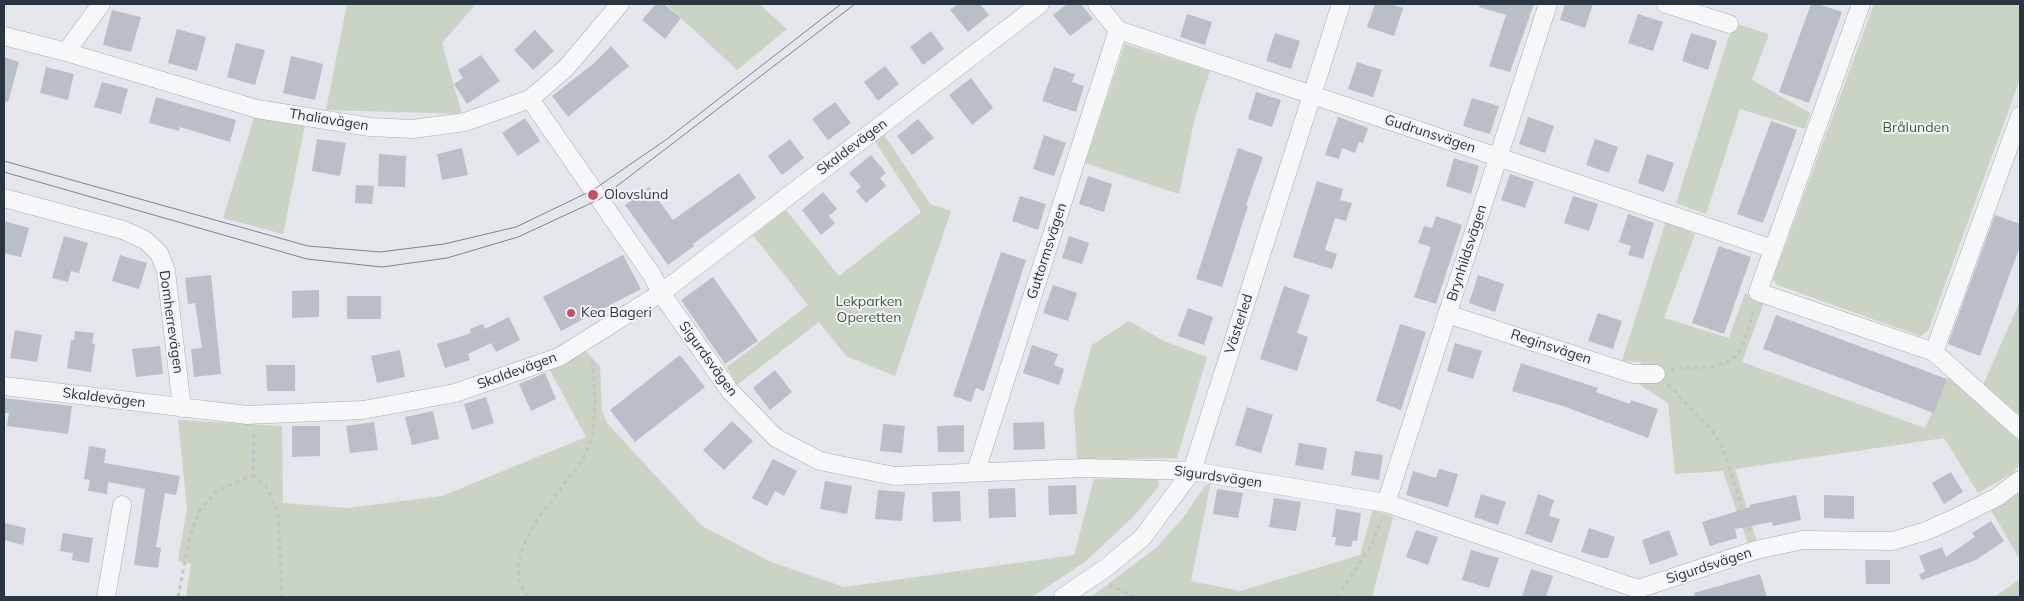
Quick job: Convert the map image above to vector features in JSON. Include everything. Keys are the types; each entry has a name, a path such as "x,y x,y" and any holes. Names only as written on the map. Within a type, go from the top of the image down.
{"street":[{"path":"66,52 101,4"},
{"name":"Thaliavägen","path":"4,36 66,52 250,107 370,127 413,129 465,122 530,99 566,68 620,4"},
{"name":"Skaldevägen","path":"4,386 255,415 363,410 455,394 559,357 661,293 1040,4"},
{"path":"1097,4 1118,30"},
{"name":"Västerled","path":"1063,597 1107,567 1142,538 1192,471 1341,4"},
{"name":"Brynhildsvägen","path":"1386,503 1548,4"},
{"path":"1666,4 1729,24"},
{"path":"1861,4 1758,292 1934,352 2020,429"},
{"name":"Gudrunsvägen","path":"1118,30 1773,249"},
{"name":"Guttormsvägen","path":"976,471 1118,30"},
{"name":"Sigurdsvägen","path":"530,99 652,275 661,293 730,391 776,438 820,461 894,476 976,471 1084,468 1192,471 1386,503 1637,593 1756,550 1803,540 1893,541 1953,519 1997,497 2020,480"},
{"path":"1934,352 2020,116"},
{"name":"Domherrevägen","path":"4,198 123,230 145,240 159,253 166,271 182,408"},
{"name":"Reginsvägen","path":"1447,314 1634,374 1656,374"},
{"path":"106,597 122,505"}],"path":[{"path":"1656,374 1679,368 1712,367 1727,362 1736,356 1744,340 1758,292"},
{"path":"527,597 519,581 518,565 523,547 534,524 583,459 593,435 595,404 593,364 585,340"},
{"path":"1656,374 1676,392 1714,433 1723,448 1756,550"},
{"path":"253,475 255,415"},
{"path":"178,597 189,540 199,512 217,491 253,475"},
{"path":"253,475 266,486 278,512 282,597"},
{"path":"1337,597 1372,545 1386,503"},
{"path":"1104,583 1136,597"}],"green space":[{"path":"347,4 476,4 442,43 462,114 326,110"},
{"path":"666,4 759,4 787,29 737,70"},
{"name":"Brålunden","path":"1874,4 2020,4 2020,79 1928,331 1920,336 1777,285 1773,279"},
{"path":"1737,24 1769,34 1752,80 1810,113 1805,129 1740,109 1706,214 1676,203 1729,36"},
{"path":"1125,44 1210,71 1195,117 1179,194 1085,163"},
{"path":"255,115 305,125 283,234 223,218"},
{"name":"Lekparken Operetten","path":"883,133 930,204 951,211 895,376 846,356 819,322 737,385 727,367 808,305 753,235 786,210 839,276 921,212 874,140"},
{"path":"1666,221 1695,234 1664,318 1729,338 1745,293 1764,303 1742,362 1925,428 1949,375 2020,441 2020,464 2013,473 1978,493 1944,438 1735,469 1757,542 1748,544 1723,471 1675,474 1668,403 1637,383 1641,362 1622,361"},
{"path":"2020,301 2020,415 1983,385"},
{"path":"1129,321 1166,342 1207,357 1177,458 1077,460 1074,410 1092,345"},
{"path":"585,350 600,367 602,410 607,423 702,526 771,562 844,587 1074,555 1094,479 1157,477 1159,486 1134,516 1086,561 1032,597 186,597 191,564 178,561 187,508 178,420 282,426 283,503 347,508 442,496 586,437 548,367"},
{"path":"1211,482 1191,581 1240,591 1360,555 1373,509 1393,517 1372,597 1091,597 1157,547 1183,518 1204,487"},
{"path":"2020,490 2020,560 1991,510"},
{"path":"2020,579 2020,597 1994,597"}],"building":[{"path":"656,4 664,4 681,18 665,39 642,20"},
{"path":"958,4 980,4 989,15 968,32 950,10"},
{"path":"1067,4 1081,4 1093,19 1070,36 1053,15"},
{"path":"1375,4 1390,4 1403,8 1394,36 1367,27"},
{"path":"1480,4 1534,4 1510,72 1489,66 1506,15 1479,7"},
{"path":"1565,4 1593,4 1585,28 1560,20"},
{"path":"1811,4 1818,4 1842,12 1809,103 1779,92"},
{"path":"112,10 141,17 131,52 103,45"},
{"path":"1187,14 1212,22 1205,45 1180,37"},
{"path":"1638,14 1663,22 1653,51 1628,43"},
{"path":"177,29 206,37 197,71 168,63"},
{"path":"535,30 554,51 533,70 514,50"},
{"path":"931,31 944,49 923,65 910,47"},
{"path":"1275,33 1300,41 1291,69 1266,61"},
{"path":"1691,33 1717,41 1708,70 1682,61"},
{"path":"236,43 265,50 255,85 227,77"},
{"path":"611,46 629,66 568,117 552,96 593,64"},
{"path":"481,55 500,81 467,104 454,84 463,78 458,70"},
{"path":"291,56 323,64 315,100 283,93"},
{"path":"4,57 19,62 8,102 4,101"},
{"path":"1357,62 1382,70 1373,97 1348,89"},
{"path":"885,66 899,84 878,101 864,82"},
{"path":"46,67 74,74 68,100 40,93"},
{"path":"1054,67 1075,74 1072,82 1084,86 1076,112 1042,101"},
{"path":"971,78 993,108 972,125 949,95"},
{"path":"102,82 128,89 121,114 94,107"},
{"path":"1256,92 1281,100 1272,127 1248,119"},
{"path":"156,97 236,120 230,142 180,127 179,131 149,123"},
{"path":"1472,98 1499,106 1490,134 1463,126"},
{"path":"835,102 851,123 828,140 812,119"},
{"path":"1338,117 1368,128 1363,143 1359,142 1355,153 1342,148 1339,159 1325,155"},
{"path":"1528,117 1554,126 1545,153 1519,144"},
{"path":"525,118 540,141 518,156 502,133"},
{"path":"918,119 934,138 912,155 897,136"},
{"path":"1771,121 1797,130 1763,223 1737,214"},
{"path":"1044,135 1066,143 1054,176 1033,169"},
{"path":"317,139 346,143 340,176 312,171"},
{"path":"790,139 804,158 782,175 768,156"},
{"path":"1595,139 1618,147 1609,173 1586,165"},
{"path":"462,148 468,175 442,180 437,154"},
{"path":"1238,148 1263,157 1246,205 1248,206 1222,287 1196,279"},
{"path":"379,154 406,156 405,187 378,186"},
{"path":"1647,154 1674,163 1664,192 1638,183"},
{"path":"871,155 886,173 880,178 886,186 866,203 856,191 861,187 849,173"},
{"path":"1454,158 1479,166 1471,194 1446,186"},
{"path":"739,173 756,198 693,244 694,246 668,265 625,205 649,187 673,220"},
{"path":"1510,174 1534,182 1525,208 1501,200"},
{"path":"1088,176 1112,184 1104,212 1079,204"},
{"path":"1317,181 1343,189 1340,200 1352,203 1346,221 1335,218 1325,250 1337,254 1332,269 1293,257"},
{"path":"356,185 374,186 372,204 355,203"},
{"path":"823,192 837,209 829,216 835,223 821,235 802,210"},
{"path":"1020,196 1046,204 1038,230 1012,221"},
{"path":"1573,196 1598,204 1589,231 1564,223"},
{"path":"1628,214 1654,223 1643,259 1628,255 1631,246 1619,242"},
{"path":"1995,215 2020,224 2020,246 1980,356 1948,344"},
{"path":"1436,216 1462,225 1436,304 1414,297 1431,247 1418,243 1424,226 1432,228"},
{"path":"4,221 29,228 21,257 4,253"},
{"path":"64,236 88,243 79,273 71,271 68,282 52,278"},
{"path":"1069,236 1089,243 1082,264 1062,258"},
{"path":"1719,246 1751,257 1724,334 1692,323"},
{"path":"1001,252 1026,260 984,391 976,388 971,402 953,396"},
{"path":"120,255 147,263 139,289 112,281"},
{"path":"623,255 641,289 561,331 543,297"},
{"path":"211,275 221,374 194,377 191,349 202,348 195,303 188,304 185,278"},
{"path":"1478,275 1504,284 1495,312 1469,303"},
{"path":"713,277 758,341 725,364 681,300"},
{"path":"1053,285 1077,293 1068,321 1043,313"},
{"path":"1284,286 1310,295 1297,333 1308,337 1297,371 1260,359"},
{"path":"319,290 319,317 292,318 292,291"},
{"path":"347,296 381,296 381,319 347,319"},
{"path":"1188,308 1213,317 1204,345 1178,336"},
{"path":"1598,313 1622,321 1613,349 1588,341"},
{"path":"1776,315 1947,379 1934,413 1763,349"},
{"path":"509,317 520,340 496,352 491,343 468,354 470,360 445,368 437,344 471,333 470,329 483,324 485,329"},
{"path":"1400,324 1426,332 1401,410 1376,401"},
{"path":"15,330 42,335 37,362 10,358"},
{"path":"75,331 94,333 92,343 95,344 91,372 67,368 71,340 74,340"},
{"path":"1455,343 1482,351 1473,379 1447,371"},
{"path":"1032,345 1058,354 1054,365 1064,369 1059,385 1023,373"},
{"path":"160,346 163,374 136,377 132,349"},
{"path":"400,350 405,377 377,383 371,356"},
{"path":"680,355 705,387 635,442 610,410"},
{"path":"1521,363 1598,388 1596,392 1630,404 1631,400 1658,409 1648,438 1566,407 1512,391"},
{"path":"266,365 295,365 295,391 267,391"},
{"path":"775,370 792,392 770,410 753,388"},
{"path":"545,373 556,399 531,411 519,384"},
{"path":"486,397 494,423 472,430 464,404"},
{"path":"4,398 72,406 68,434 7,426 9,413 4,413"},
{"path":"1247,407 1273,415 1261,453 1235,445"},
{"path":"433,411 439,439 412,445 405,417"},
{"path":"732,421 753,441 724,470 703,450"},
{"path":"374,422 378,450 350,453 346,426"},
{"path":"1044,422 1045,449 1014,450 1013,423"},
{"path":"883,424 905,426 902,453 880,451"},
{"path":"964,425 964,452 938,452 937,426"},
{"path":"292,426 320,426 320,456 292,457"},
{"path":"1299,443 1327,448 1323,470 1295,465"},
{"path":"89,446 106,449 104,463 180,476 176,495 165,493 156,547 161,548 158,568 134,565 145,489 108,482 107,494 88,491 90,480 84,479"},
{"path":"1355,451 1383,455 1379,480 1351,475"},
{"path":"773,459 797,471 784,496 775,491 767,506 752,498"},
{"path":"1439,469 1458,474 1448,507 1406,495 1413,471 1436,478"},
{"path":"1951,472 1963,492 1944,504 1932,483"},
{"path":"825,481 852,486 847,514 820,509"},
{"path":"1076,485 1077,514 1049,515 1048,486"},
{"path":"1015,488 1016,517 989,518 988,489"},
{"path":"1217,489 1243,493 1238,518 1213,514"},
{"path":"878,490 905,492 902,521 875,519"},
{"path":"960,491 961,521 933,522 932,492"},
{"path":"1481,494 1506,502 1498,525 1474,517"},
{"path":"1538,494 1554,500 1549,516 1560,519 1552,543 1525,534"},
{"path":"1796,495 1801,520 1773,526 1772,522 1735,529 1737,538 1710,546 1702,522 1750,507 1749,505"},
{"path":"1824,495 1854,496 1854,519 1824,518"},
{"path":"1274,498 1301,502 1296,531 1269,527"},
{"path":"1336,509 1361,513 1357,541 1353,540 1351,547 1335,545 1336,537 1332,537"},
{"path":"1991,521 2004,541 1976,560 1922,580 1919,575 1925,571 1919,556 1942,547 1946,557 1975,537 1972,533"},
{"path":"4,523 26,528 23,545 4,540"},
{"path":"1589,528 1615,537 1608,558 1581,552"},
{"path":"1416,530 1438,537 1428,565 1406,557"},
{"path":"1669,530 1678,555 1650,565 1642,540"},
{"path":"63,533 93,538 89,563 72,560 73,553 60,551"},
{"path":"1471,550 1499,558 1489,588 1462,580"},
{"path":"1865,560 1890,560 1890,584 1866,584"},
{"path":"1531,569 1553,576 1546,597 1522,597"},
{"path":"1760,574 1767,597 1695,597 1694,593"}],"tram line":[{"path":"4,161 308,246 380,252 444,244 516,227 593,190 667,139 841,4"},
{"path":"4,172 307,259 382,267 447,258 518,237 600,199 855,4"}],"place":[{"name":"Olovslund","path":"593,195"},
{"name":"Kea Bageri","path":"571,313"}]}
